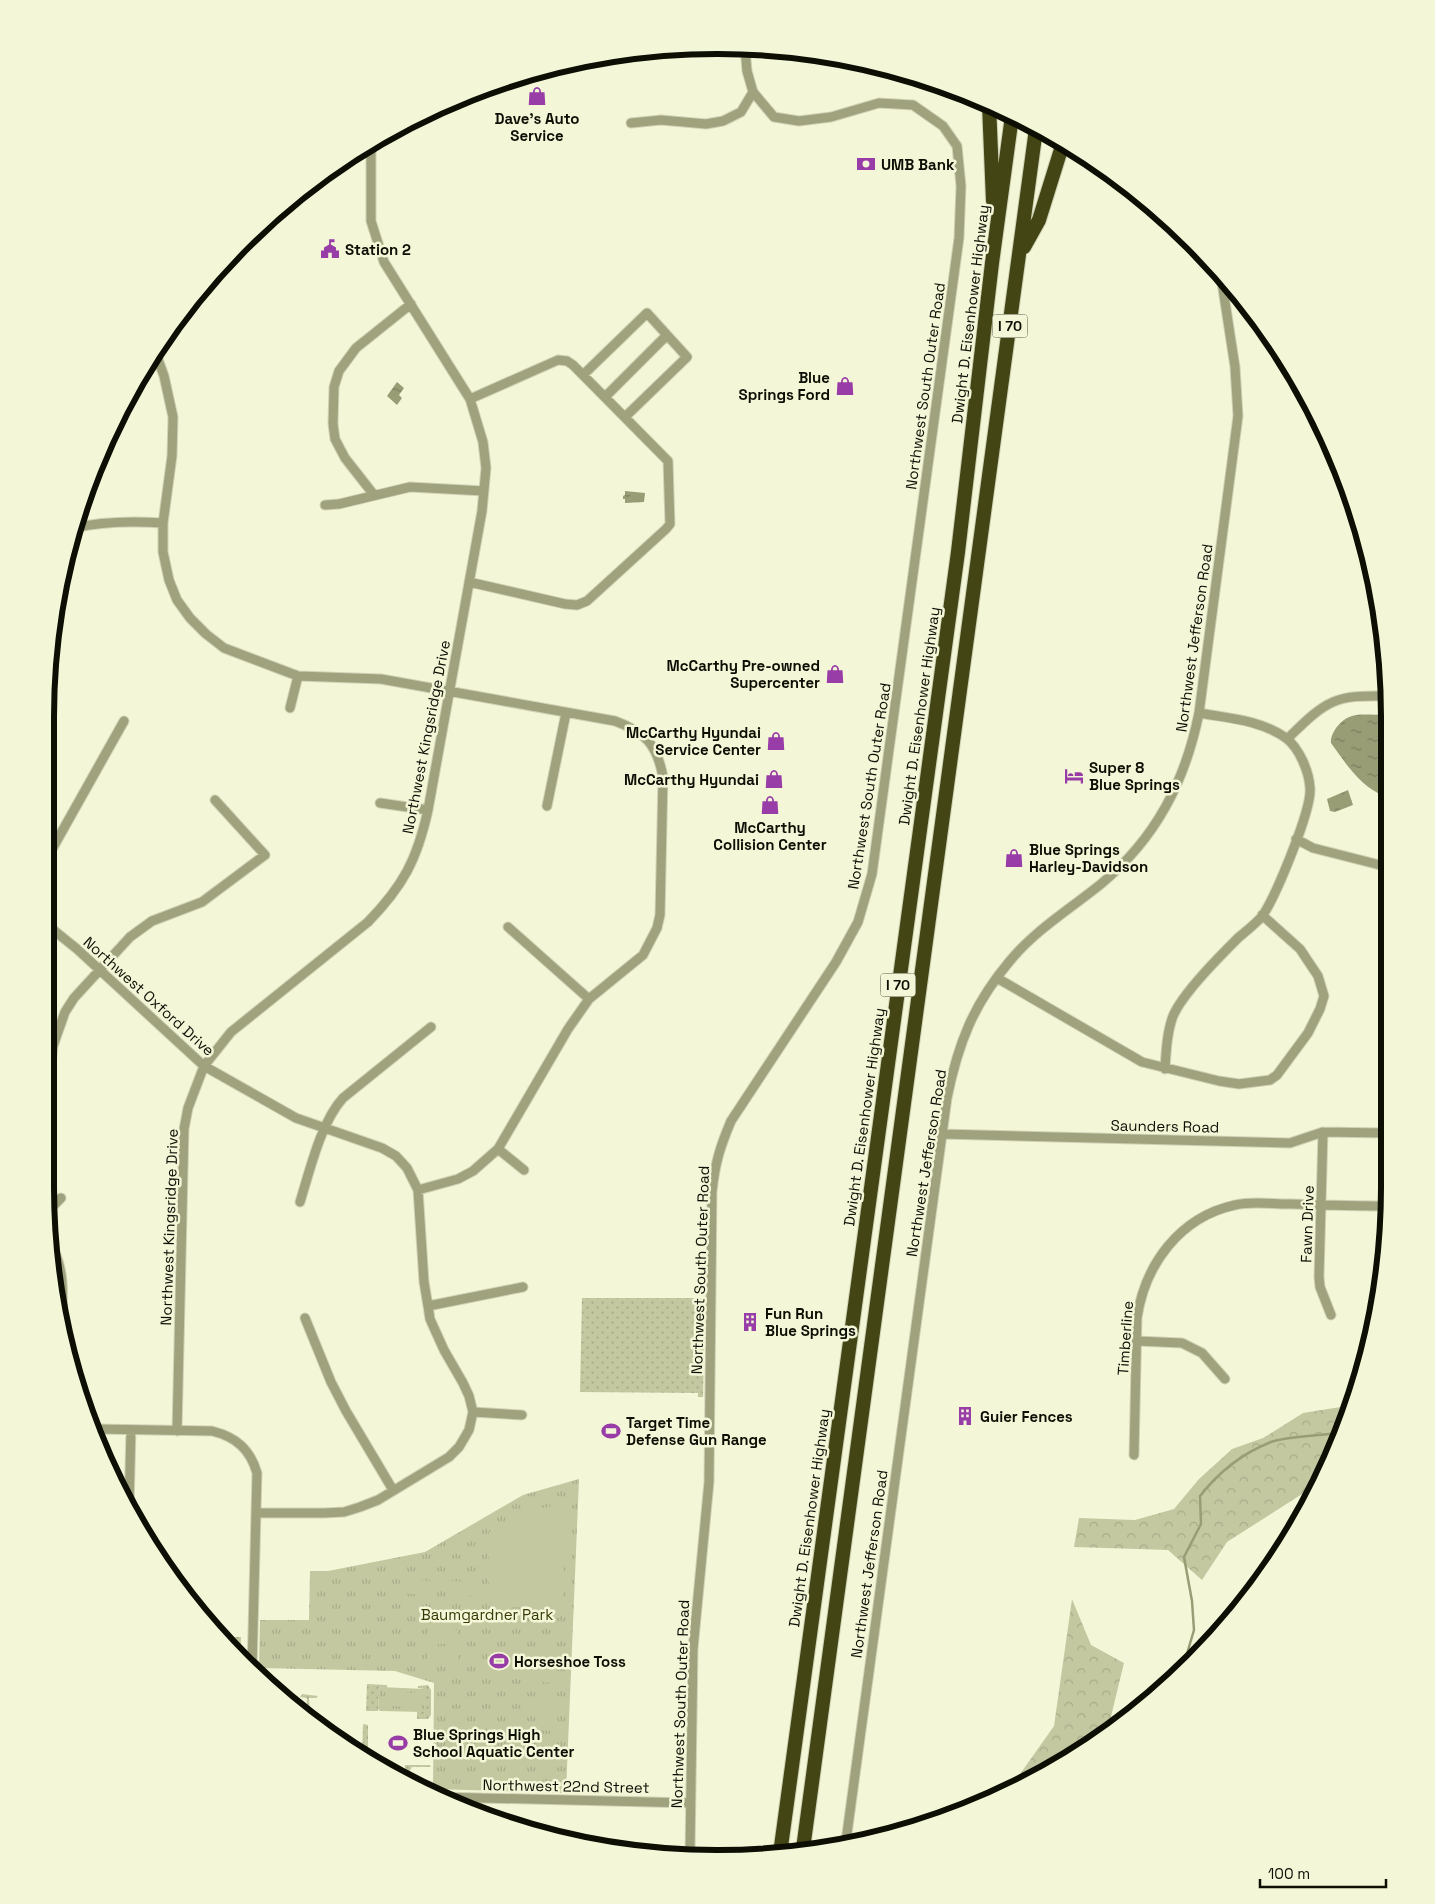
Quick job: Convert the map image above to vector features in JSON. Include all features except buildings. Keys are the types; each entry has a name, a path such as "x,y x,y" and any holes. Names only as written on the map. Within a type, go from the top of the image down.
{"highway":[{"path":"989,112 993,176 992,263"},
{"name":"Dwight D. Eisenhower Highway","path":"781,1847 958,552 992,263 1011,122"},
{"name":"I 70","path":"804,1845 1035,135"},
{"path":"1020,254 1039,220 1061,150"}],"street":[{"name":"Northwest South Outer Road","path":"690,1849 693,1650 709,1482 712,1192 715,1165 721,1144 731,1121 836,962 858,922 866,899 875,857 959,238 961,186 957,146 943,126 913,105 879,103 831,117 799,121 774,117 753,92 747,71 746,55"},
{"path":"631,123 661,120 706,124 722,121 741,112 753,92"},
{"name":"Northwest Kingsridge Drive","path":"177,1431 184,1129 188,1108 204,1066 231,1032 368,922 389,899 405,876 415,856 423,835 428,810 484,492 486,468 483,442 470,399 384,262 371,221 371,152"},
{"name":"Northwest Jefferson Road","path":"847,1837 942,1134 954,1063 966,1029 980,1003 1010,961 1028,942 1102,883 1148,836 1173,794 1194,741 1238,416 1235,367 1223,287"},
{"path":"374,495 345,458 335,439 333,424 334,387 339,371 356,348 411,304"},
{"path":"583,375 647,313 687,357 625,418"},
{"path":"605,397 668,335"},
{"path":"469,582 576,605 587,601 670,524 668,461 573,364 558,360 470,399"},
{"path":"159,361 164,376 173,417 171,470 163,523 163,552 169,580 177,600 190,618 206,634 224,648 298,676 381,678 615,721 641,732 655,750 660,762 662,777 660,915 657,928 643,955 589,1000 568,1029 498,1149 473,1171 458,1179 418,1190"},
{"path":"325,505 339,504 410,487 484,492"},
{"path":"82,526 126,520 163,523"},
{"path":"290,708 298,676"},
{"path":"1287,739 1309,718 1333,702 1349,698 1381,696"},
{"path":"547,806 566,713"},
{"path":"1164,1069 1173,1017 1182,1000 1219,957 1262,915 1296,840 1308,808 1310,788 1304,764 1298,752 1287,739 1265,727 1250,722 1199,713"},
{"path":"54,846 124,721"},
{"path":"54,1043 65,1012 74,998 130,937 152,921 202,902 264,854 215,800"},
{"path":"380,803 428,810"},
{"path":"1296,840 1313,848 1381,865"},
{"path":"997,978 1142,1062 1164,1069 1239,1084 1270,1080 1284,1067 1308,1033 1324,996 1318,976 1300,949 1262,915"},
{"path":"508,928 589,1000"},
{"name":"Northwest Oxford Drive","path":"54,931 204,1066 280,1111 382,1148 396,1156 407,1168 418,1190 424,1282 430,1320 466,1390 473,1412"},
{"path":"300,1202 325,1128 334,1108 343,1098 431,1027"},
{"name":"Saunders Road","path":"942,1134 1290,1143 1324,1132 1381,1133"},
{"name":"Fawn Drive","path":"1324,1132 1319,1282 1331,1316"},
{"path":"498,1149 524,1170"},
{"path":"54,1205 61,1198"},
{"name":"Timberline","path":"1134,1455 1140,1298 1152,1268 1162,1252 1177,1236 1192,1224 1221,1208 1238,1204 1381,1206"},
{"path":"58,1259 63,1280 63,1293"},
{"path":"428,1306 523,1287"},
{"path":"305,1318 335,1389 393,1490"},
{"path":"1137,1341 1182,1343 1202,1354 1226,1379"},
{"path":"256,1513 344,1512 378,1500 449,1457 459,1447 469,1430 473,1412 522,1416"},
{"path":"100,1429 212,1431 225,1434 237,1441 248,1451 257,1473 252,1660"},
{"path":"129,1493 131,1430"},
{"name":"Northwest 22nd Street","path":"457,1797 690,1803"}],"green space":[{"path":"582,1298 705,1298 703,1397 698,1397 698,1393 580,1392"},
{"path":"1344,1407 1331,1441 1307,1491 1227,1542 1202,1580 1168,1550 1074,1547 1079,1518 1135,1520 1174,1509 1199,1479 1232,1449 1263,1438 1303,1413"},
{"name":"Baumgardner Park","path":"579,1479 566,1793 440,1789 433,1786 434,1683 395,1671 261,1668 259,1666 260,1620 309,1620 310,1571 328,1571 425,1552 523,1495"},
{"path":"552,1506 567,1506 562,1605 557,1609 489,1606 489,1532 519,1516"},
{"path":"400,1579 430,1581 430,1595 399,1593"},
{"path":"448,1581 478,1582 477,1596 447,1595"},
{"path":"1072,1599 1091,1645 1124,1663 1110,1721 1049,1761 1017,1779 1054,1726"},
{"path":"428,1611 458,1612 458,1626 428,1625"},
{"path":"427,1630 457,1630 457,1644 427,1644"},
{"path":"241,1637 241,1648 232,1639"},
{"name":"Horseshoe Toss","path":"491,1647 508,1647 507,1675 490,1674"},
{"path":"427,1648 457,1649 457,1663 427,1662"},
{"path":"527,1650 556,1652 555,1683 525,1681"},
{"path":"367,1684 387,1685 387,1688 381,1687 379,1689 378,1711 366,1711"},
{"path":"428,1685 431,1690 431,1715 428,1719 417,1719 417,1712 422,1712 424,1689 418,1688 418,1686"},
{"path":"381,1687 424,1689 425,1711 380,1711 378,1709 379,1689"},
{"path":"387,1693 417,1693 416,1707 386,1706"},
{"path":"302,1694 318,1696 316,1698 309,1698 310,1710 306,1708 307,1698 300,1697"},
{"name":"Horseshoe Toss","path":"540,1699 554,1699 552,1731 538,1730"},
{"path":"363,1724 368,1725 368,1750 362,1746"},
{"path":"446,1755 463,1755 463,1763 446,1763"},
{"path":"405,1765 430,1765 431,1767 412,1767 408,1773 405,1772"},
{"path":"446,1768 463,1769 463,1777 446,1776"}],"water":[{"path":"397,382 404,388 399,395 402,398 397,405 387,396"},
{"path":"625,491 645,493 644,502 625,503 623,496"},
{"path":"1381,714 1381,795 1361,780 1331,743 1334,731 1340,723 1348,718 1360,715"},
{"path":"1348,790 1353,805 1335,812 1330,811 1327,799"}],"waterway":[{"path":"1186,1657 1194,1630 1192,1601 1184,1557 1201,1524 1200,1496 1215,1479 1241,1458 1271,1442 1333,1434"}],"place":[{"name":"Dave's Auto Service","path":"537,96"},
{"name":"UMB Bank","path":"866,164"},
{"name":"Station 2","path":"330,249"},
{"name":"Blue Springs Ford","path":"845,386"},
{"name":"McCarthy Pre-owned Supercenter","path":"835,674"},
{"name":"McCarthy Hyundai Service Center","path":"776,741"},
{"name":"Super 8 Blue Springs","path":"1074,776"},
{"name":"McCarthy Hyundai","path":"774,779"},
{"name":"McCarthy Collision Center","path":"770,805"},
{"name":"Blue Springs Harley-Davidson","path":"1014,858"},
{"name":"Fun Run Blue Springs","path":"750,1322"},
{"name":"Guier Fences","path":"965,1416"},
{"name":"Target Time Defense Gun Range","path":"611,1431"},
{"name":"Horseshoe Toss","path":"499,1661"},
{"name":"Blue Springs High School Aquatic Center","path":"398,1743"}]}
